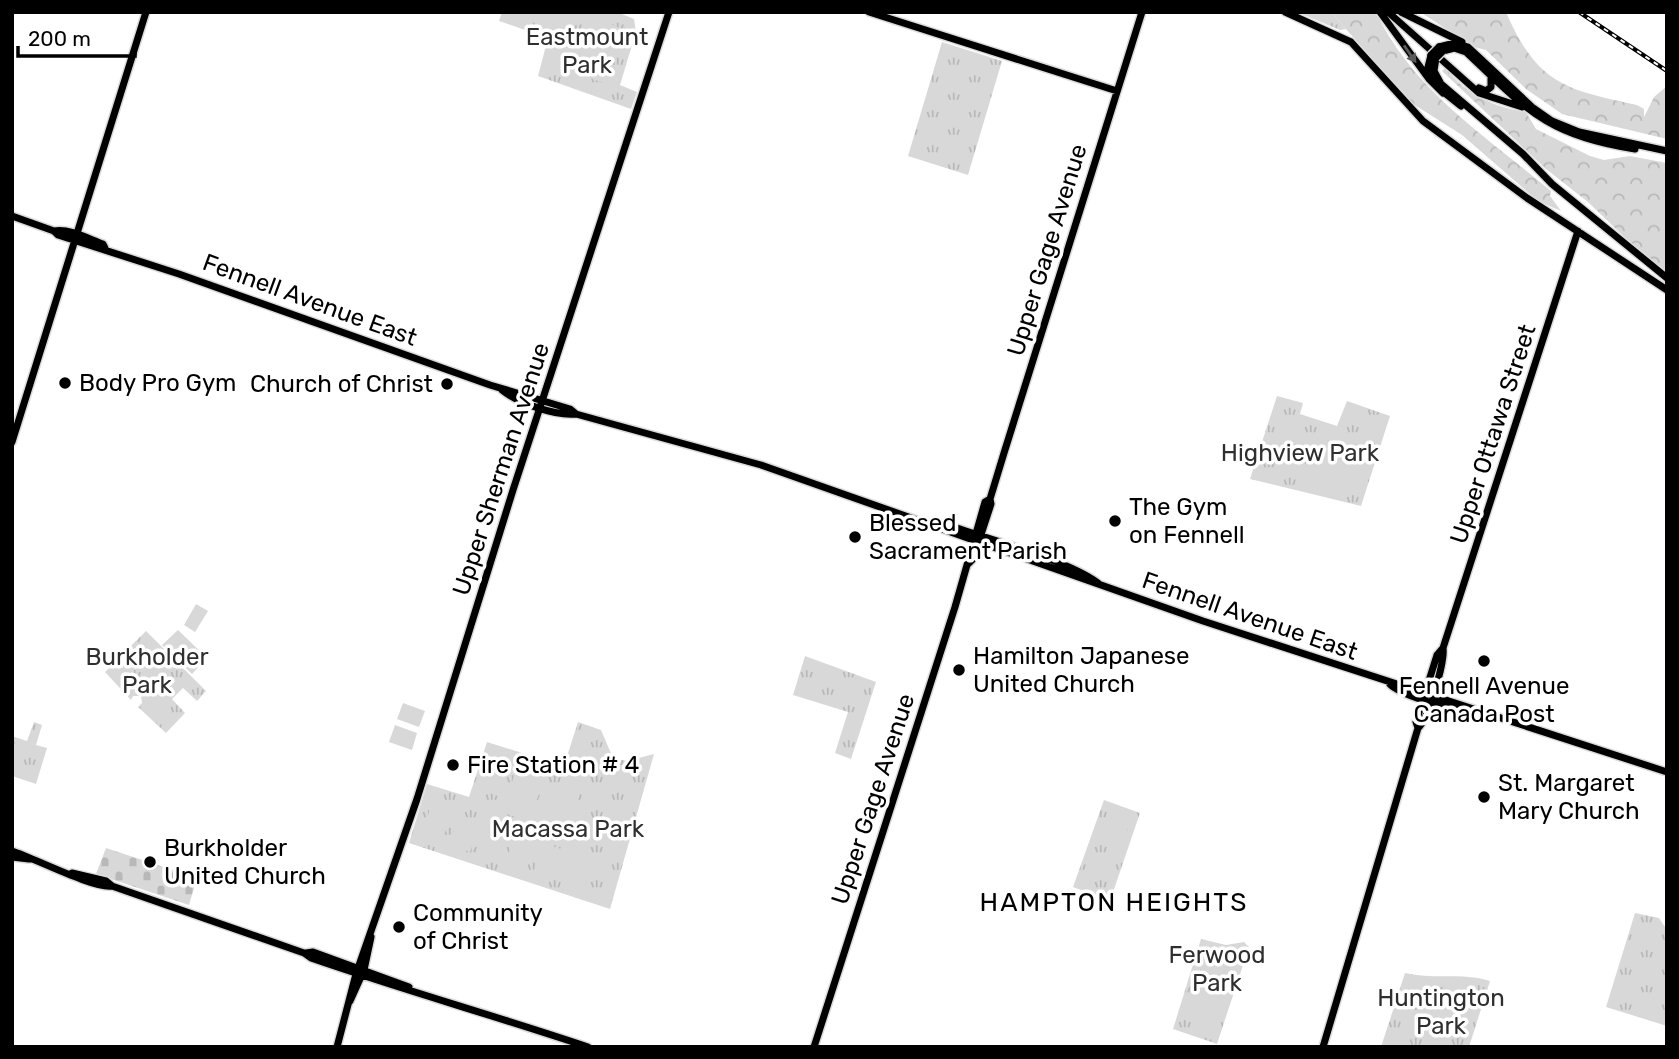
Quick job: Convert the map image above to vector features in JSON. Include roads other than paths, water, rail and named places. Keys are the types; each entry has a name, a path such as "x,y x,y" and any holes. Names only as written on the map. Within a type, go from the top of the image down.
{"main road":[{"path":"12,442 146,12"},
{"name":"Upper Sherman Avenue","path":"337,1047 669,12"},
{"path":"869,12 1117,91"},
{"name":"Upper Gage Avenue","path":"814,1047 976,539 985,502 990,499 1142,12"},
{"path":"1285,12 1343,37 1357,47 1386,84 1423,121 1527,198 1667,290"},
{"path":"1380,12 1429,79 1443,93 1488,124"},
{"path":"1388,12 1479,93 1516,104 1563,132 1584,139 1667,153"},
{"path":"1393,12 1482,90 1492,87 1490,75"},
{"path":"1401,12 1468,47 1552,121 1579,132 1667,153"},
{"path":"1443,93 1429,75 1434,57 1441,49 1455,43 1468,47"},
{"path":"1441,49 1463,50 1532,114"},
{"path":"1434,57 1433,68 1437,79 1552,184 1667,278"},
{"name":"Fennell Avenue East","path":"12,216 103,244 105,248 502,389 510,396 761,465 1087,575 1099,583 1389,683 1393,688 1482,710 1487,715 1667,772"},
{"name":"Upper Ottawa Street","path":"1323,1047 1418,728 1423,724 1428,696 1444,656 1443,648 1578,231"},
{"path":"12,851 72,873 106,881 112,886 306,953 313,953 360,972 588,1047"},
{"path":"12,857 30,859"}],"railway":[{"path":"1579,12 1667,71"}],"place":[{"name":"Body Pro Gym","path":"65,383"},
{"name":"Church of Christ","path":"447,384"},
{"name":"The Gym on Fennell","path":"1115,521"},
{"name":"Blessed Sacrament Parish","path":"855,537"},
{"name":"Fennell Avenue Canada Post","path":"1484,661"},
{"name":"Hamilton Japanese United Church","path":"959,670"},
{"name":"Fire Station # 4","path":"453,765"},
{"name":"St. Margaret Mary Church","path":"1484,797"},
{"name":"Burkholder United Church","path":"150,862"},
{"name":"Community of Christ","path":"399,927"}],"district":[{"name":"HAMPTON HEIGHTS","path":"1114,902"}],"park label":[{"name":"Eastmount Park","path":"587,51"},
{"name":"Highview Park","path":"1300,453"},
{"name":"Burkholder Park","path":"147,671"},
{"name":"Macassa Park","path":"568,829"},
{"name":"Ferwood Park","path":"1217,969"},
{"name":"Huntington Park","path":"1441,1012"}]}
